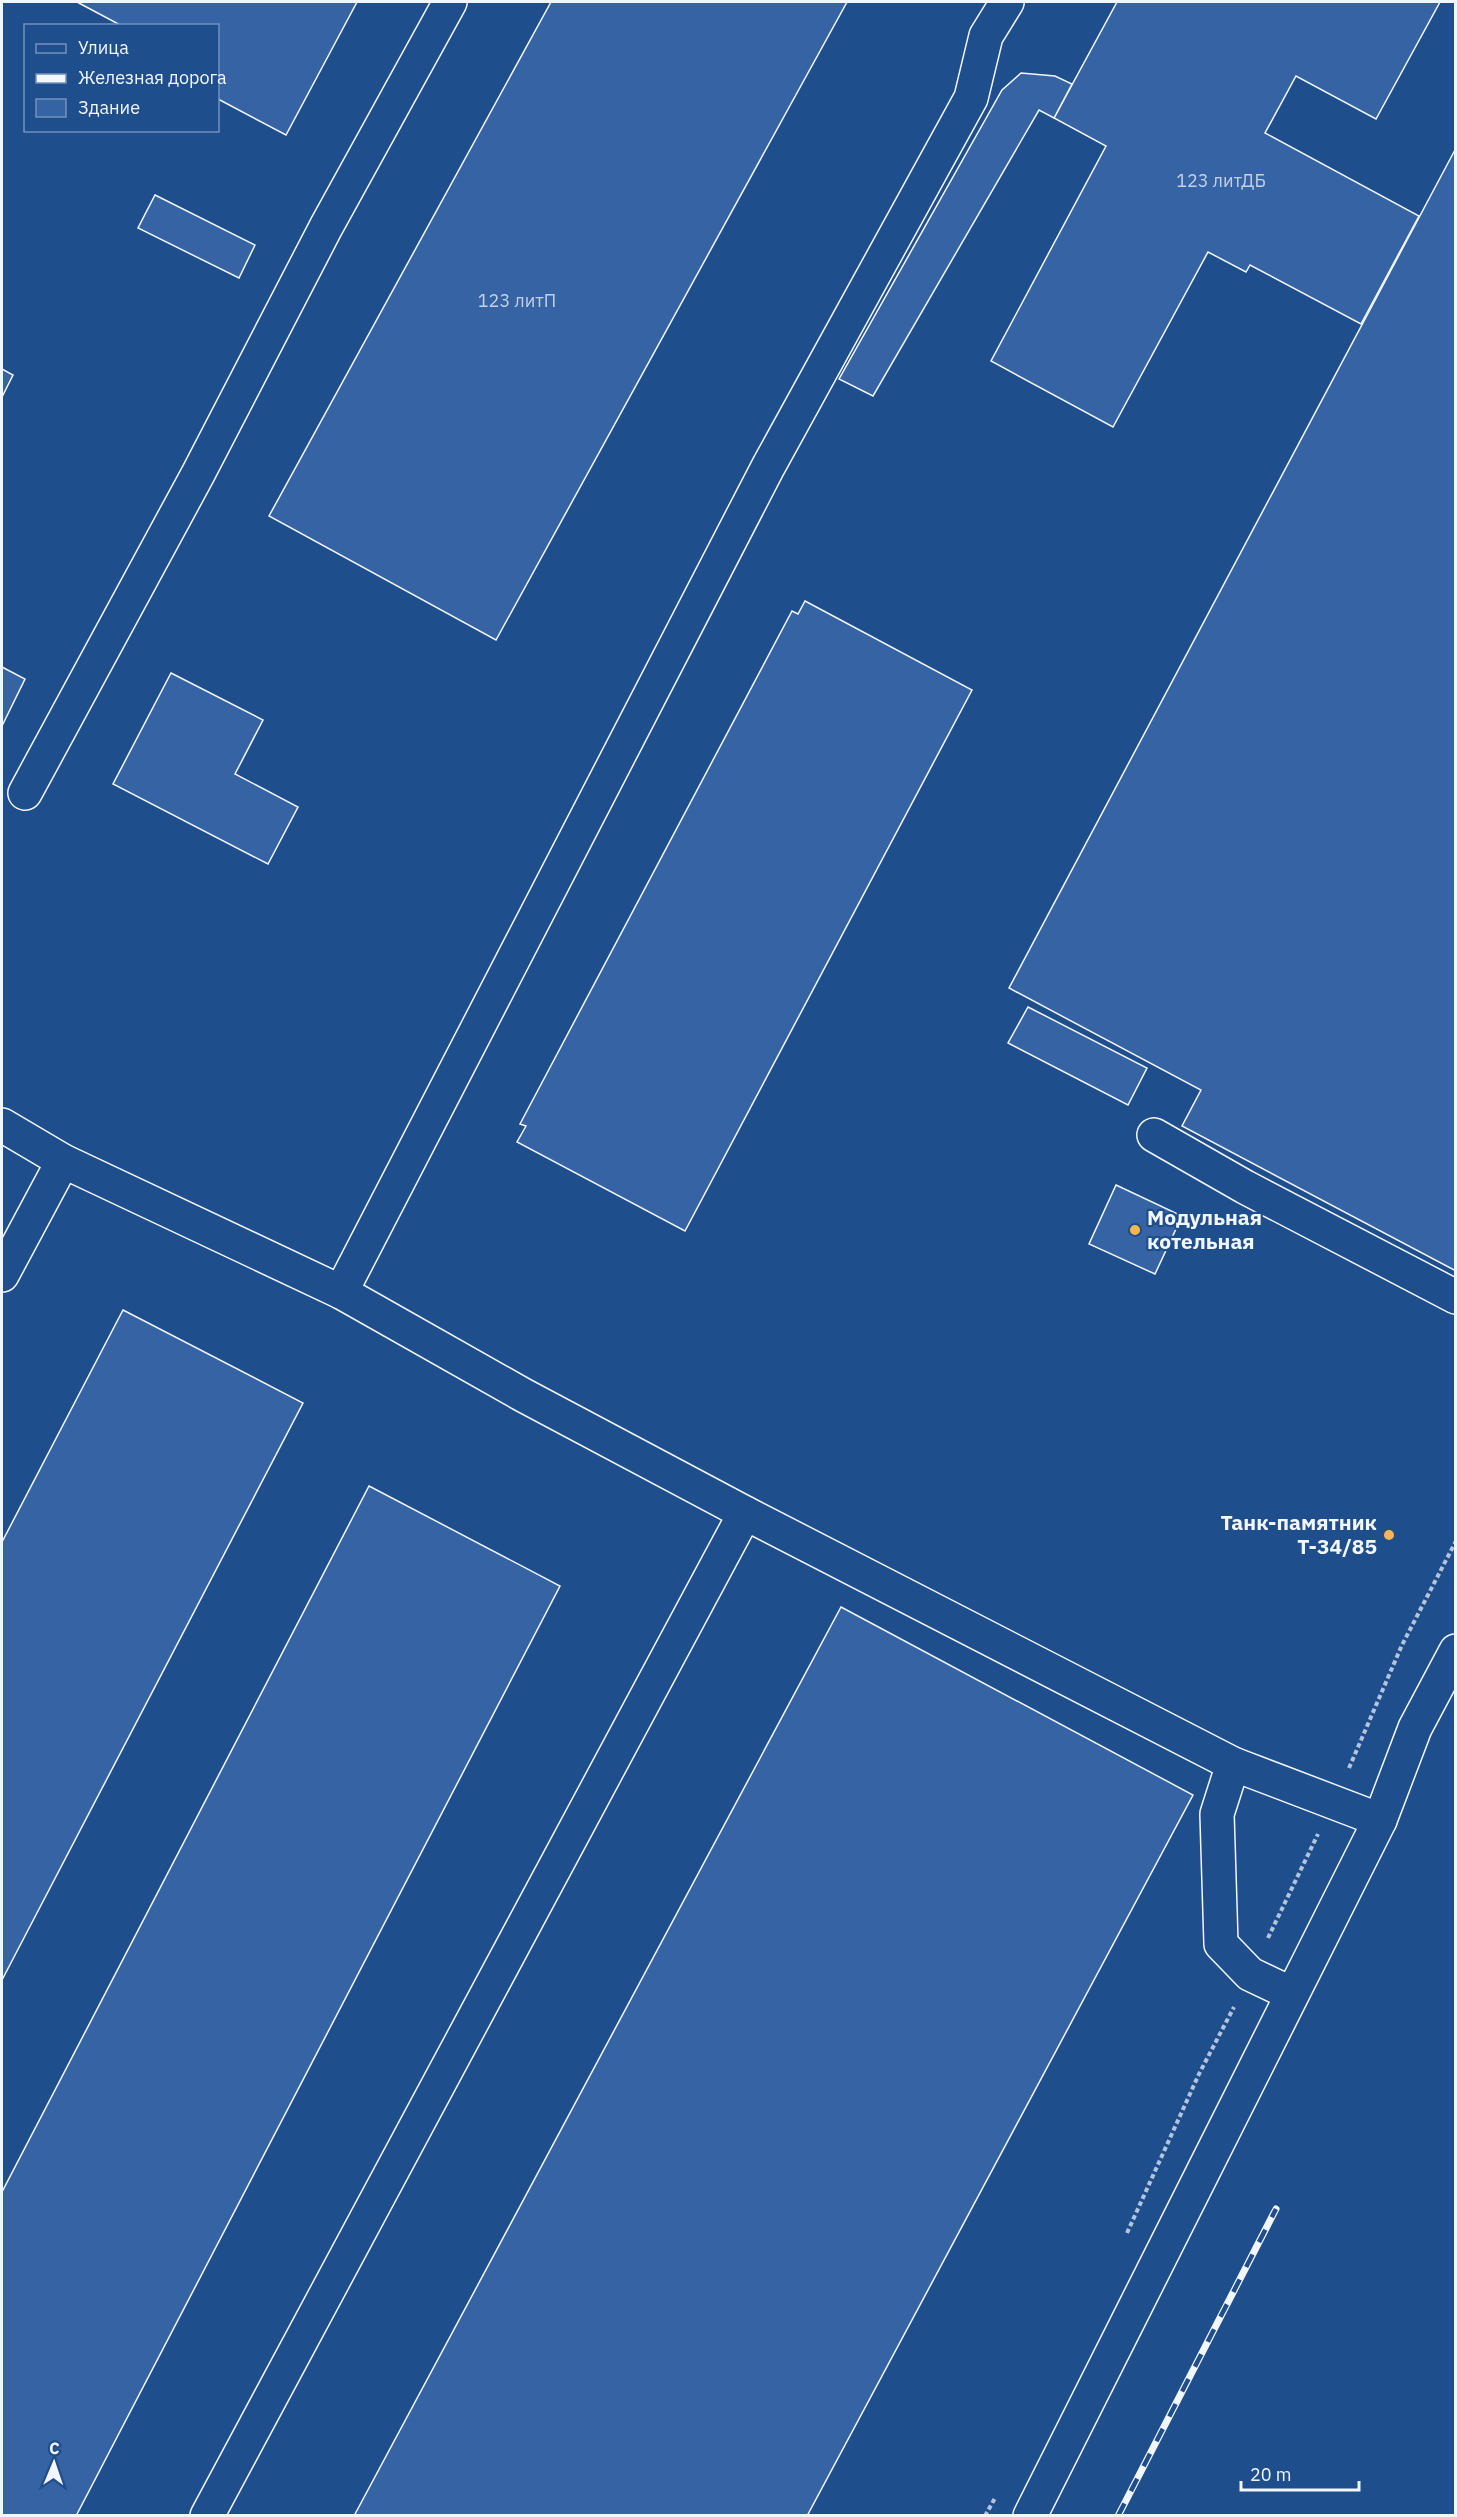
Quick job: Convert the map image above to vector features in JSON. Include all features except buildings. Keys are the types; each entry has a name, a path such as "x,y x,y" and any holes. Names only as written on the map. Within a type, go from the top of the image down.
{"lane":[{"path":"25,793 198,474 326,227 450,2"},
{"path":"341,1292 768,467 971,98 986,36 1007,2"},
{"path":"2,1125 63,1161 341,1292 524,1395 745,1513 1233,1764 1380,1820"},
{"path":"1154,1135 1245,1187 1455,1297"},
{"path":"2,1275 63,1161"},
{"path":"207,2516 745,1513"},
{"path":"1030,2516 1380,1820 1415,1728 1455,1651"},
{"path":"1233,1764 1217,1814 1221,1944 1250,1974 1292,1994"}],"path":[{"path":"1124,2241 1199,2074 1334,1802 1402,1645 1455,1541"},
{"path":"985,2516 995,2497"}],"railway":[{"path":"1118,2516 1276,2209"}],"place":[{"name":"Модульная котельная","path":"1135,1230"},
{"name":"Танк-памятник Т-34/85","path":"1389,1535"}]}
